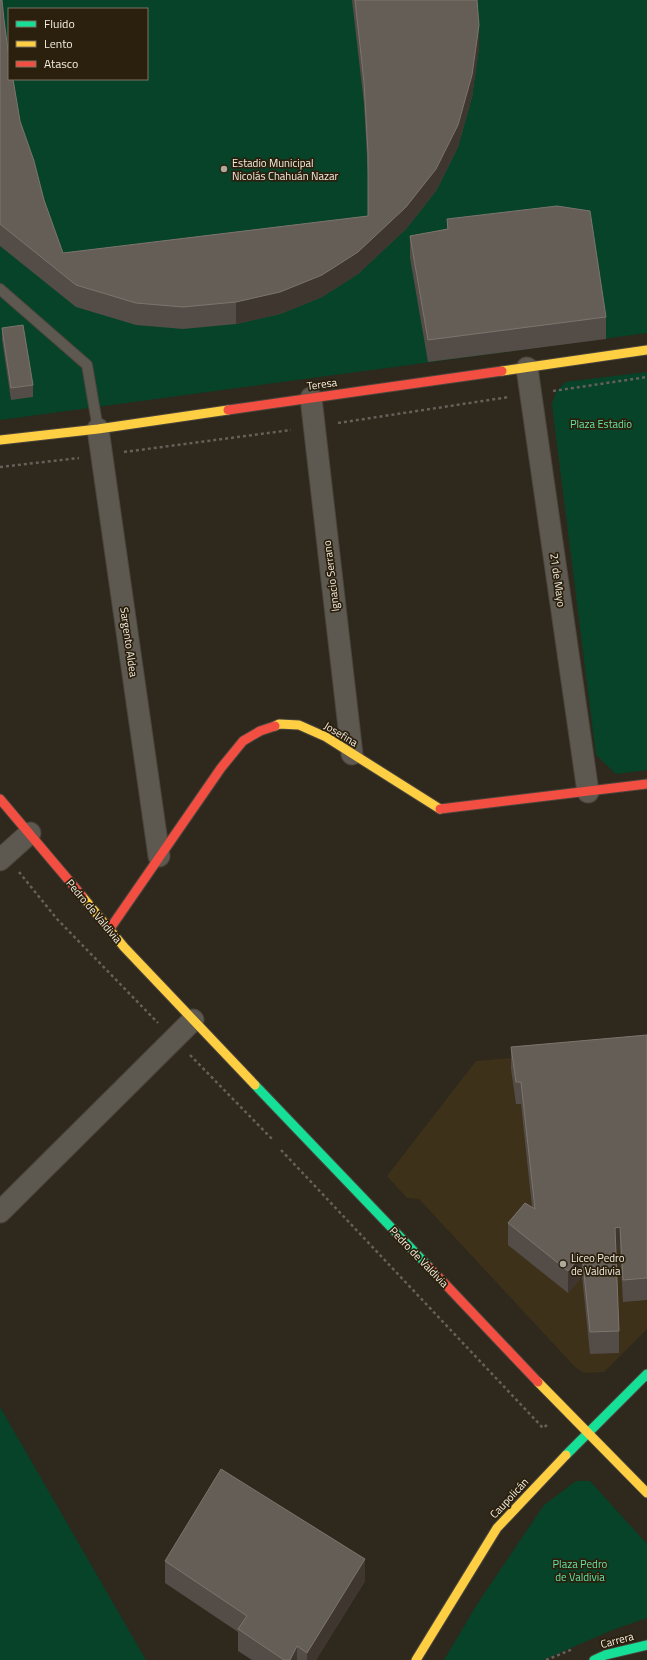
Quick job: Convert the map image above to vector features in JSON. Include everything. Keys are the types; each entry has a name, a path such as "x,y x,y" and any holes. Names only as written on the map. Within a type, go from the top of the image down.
{"street":[{"name":"Teresa","path":"0,440 98,428 647,350"},
{"name":"21 de Mayo","path":"527,368 588,792"},
{"name":"Ignacio Serrano","path":"311,398 352,754"},
{"name":"Sargento Aldea","path":"98,428 159,856"},
{"name":"Josefina","path":"109,930 159,856 243,741 260,731 279,724 299,724 326,737 440,809 647,784"},
{"name":"Pedro de Valdivia","path":"0,799 30,833 109,930 192,1020 587,1433 647,1493"},
{"path":"0,860 30,833"},
{"path":"0,1212 192,1020"},
{"name":"Caupolicán","path":"416,1660 497,1528 587,1433 647,1374"},
{"name":"Carrera","path":"594,1660 605,1655 647,1645"}],"lane":[{"path":"0,289 87,365 98,428"}],"path":[{"path":"107,970 124,947"}],"shaded area":[{"name":"Liceo Pedro de Valdivia","path":"647,1046 647,1329 604,1372 584,1373 576,1368 419,1199 407,1198 387,1176 476,1061"}],"green space":[{"name":"Estadio Municipal Nicolás Chahuán Nazar","path":"0,0 647,0 647,333 0,420"},
{"name":"Plaza Estadio","path":"647,372 647,770 616,774 596,755 552,404 556,392 565,382"},
{"path":"0,1407 146,1660 0,1660"},
{"name":"Plaza Pedro de Valdivia","path":"576,1481 590,1481 647,1544 647,1618 615,1629 543,1660 444,1660 476,1606 544,1505"}],"building":[{"path":"0,0 2,0 8,50 8,80 13,80 20,121 34,161 44,200 63,253 368,216 368,153 364,82 355,0 477,0 479,25 472,75 458,125 436,169 406,207 358,252 322,275 280,292 236,302 183,307 136,303 76,285 0,224"},
{"path":"557,206 590,211 606,317 428,340 410,236 448,229 447,219"},
{"path":"23,325 33,385 11,388 2,328"},
{"path":"647,1035 647,1278 623,1280 620,1227 615,1228 619,1331 590,1332 582,1254 568,1271 508,1223 525,1203 535,1209 521,1082 516,1082 511,1047"},
{"path":"221,1469 365,1559 307,1653 297,1646 290,1660 284,1660 238,1629 247,1616 165,1561"}],"traffic: fast":[{"path":"255,1085 429,1267"},
{"path":"566,1455 647,1374"},
{"path":"594,1660 605,1655 647,1645"}],"traffic: slow":[{"path":"502,371 647,350"},
{"path":"0,440 98,429 228,410"},
{"path":"275,726 279,724 299,725 326,737 440,809"},
{"path":"82,896 124,947 255,1085"},
{"path":"538,1382 647,1493"},
{"path":"416,1660 497,1528 566,1455"}],"traffic: jam":[{"path":"228,410 502,371"},
{"path":"109,930 221,768 243,741 260,731 275,726"},
{"path":"440,809 647,784"},
{"path":"0,799 82,896"},
{"path":"429,1267 538,1382"}],"place":[{"name":"Estadio Municipal Nicolás Chahuán Nazar","path":"224,169"},
{"name":"Liceo Pedro de Valdivia","path":"563,1264"}]}
